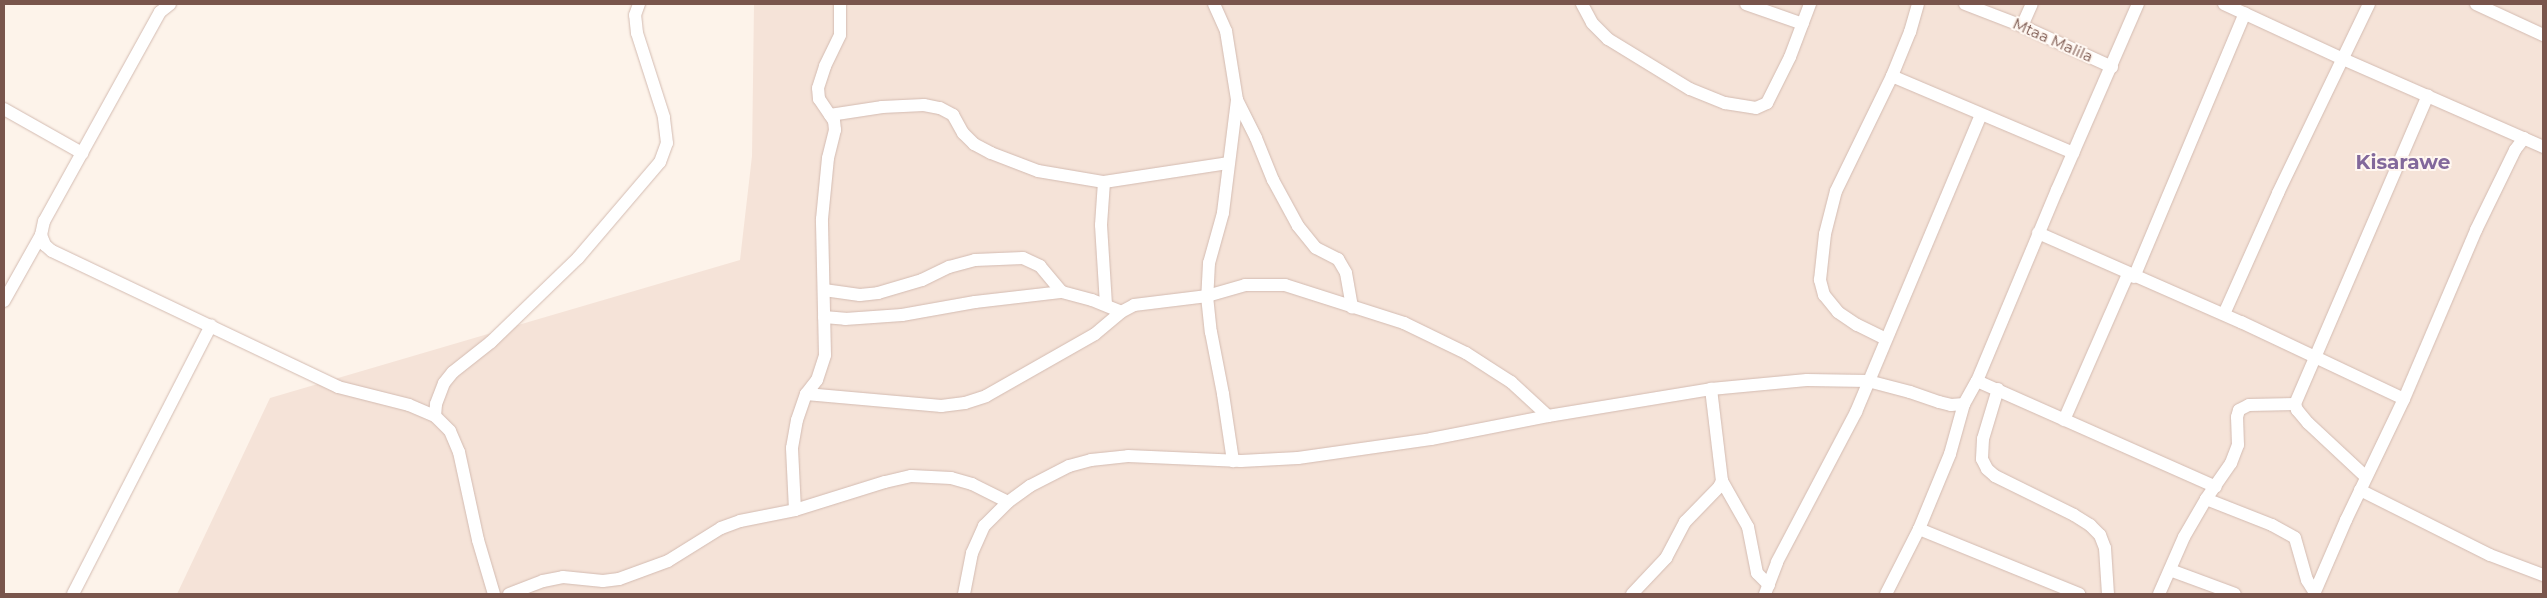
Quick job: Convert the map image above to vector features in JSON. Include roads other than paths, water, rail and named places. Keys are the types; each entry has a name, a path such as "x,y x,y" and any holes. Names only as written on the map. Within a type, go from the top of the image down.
{"street":[{"path":"435,416 436,404 444,383 453,372 491,342 578,258 660,162 667,143 664,117 637,33 635,15 639,4"},
{"path":"794,510 792,448 797,420 806,394 817,380 825,354 822,219 828,158 835,130 830,115 819,99 818,88 825,66 840,35 840,4"},
{"path":"1214,4 1226,31 1237,100 1223,213 1209,263 1207,296 1211,332 1233,461"},
{"path":"1582,4 1592,23 1608,39 1682,84 1725,103 1756,108 1767,103 1790,57 1810,4"},
{"path":"1746,4 1803,24"},
{"path":"1886,339 1857,325 1838,312 1824,295 1820,280 1824,234 1836,191 1892,76 1910,32 1918,4"},
{"name":"Mtaa Malila","path":"1965,4 2022,26 2112,67"},
{"path":"2022,26 2032,4"},
{"path":"1886,594 1919,529 1950,454 1964,404 1977,381 2038,233 2138,4"},
{"path":"2224,4 2343,59 2543,147"},
{"path":"2224,314 2278,193 2369,4"},
{"path":"2476,4 2543,36"},
{"path":"4,301 41,235 44,221 160,6"},
{"path":"2064,420 2131,275 2245,13"},
{"path":"1892,76 2073,153"},
{"path":"2366,477 2308,423 2297,410 2295,404 2313,358 2382,207 2428,95"},
{"path":"1237,100 1256,138 1273,180 1298,226 1316,248 1338,259 1346,273 1352,307"},
{"path":"830,115 882,107 924,105 940,108 953,115 963,134 974,144 991,153 1038,170 1104,182 1228,163"},
{"path":"4,109 82,153"},
{"path":"1767,589 1777,562 1856,412 1981,115"},
{"path":"2315,594 2360,490 2404,399 2476,230 2515,150 2524,138"},
{"path":"1104,182 1101,225 1106,305"},
{"path":"2038,233 2224,314 2313,358 2404,399"},
{"path":"41,235 45,245 52,251 338,387 409,404 435,416 450,432 458,452 478,540 494,594"},
{"path":"824,290 860,295 878,293 922,280 949,267 975,260 1011,257 1023,258 1040,266 1062,292"},
{"path":"806,394 941,406 965,403 986,396 1095,334 1121,312 1134,305 1207,296 1246,285 1285,285 1404,323 1466,352 1512,382 1548,416"},
{"path":"824,317 845,319 902,315 975,302 1062,292 1106,305 1121,312"},
{"path":"73,594 211,325"},
{"path":"964,594 972,553 984,526 1008,502 1030,486 1069,466 1091,460 1128,456 1233,461 1298,458 1431,439 1548,416 1710,389 1807,380 1868,382 1910,392 1951,405 1964,404"},
{"path":"1977,381 2216,487"},
{"path":"1710,389 1722,481 1748,527 1757,573 1767,589"},
{"path":"1998,389 1983,439 1982,459 1987,469 1996,476 2074,514 2100,535 2105,548 2108,594"},
{"path":"2159,594 2184,537 2206,499 2231,463 2238,444 2237,417 2239,410 2249,405 2295,404"},
{"path":"509,594 543,580 563,577 603,581 620,579 668,561 721,528 740,521 794,510 911,476 950,478 972,484 1008,502"},
{"path":"1632,594 1666,558 1685,522 1720,487 1722,481"},
{"path":"2360,490 2490,556 2543,575"},
{"path":"2206,499 2272,525 2294,538 2307,580 2315,594"},
{"path":"1919,529 2079,594"},
{"path":"2170,570 2235,594"}],"district":[{"name":"Kisarawe","path":"2403,162"}]}
